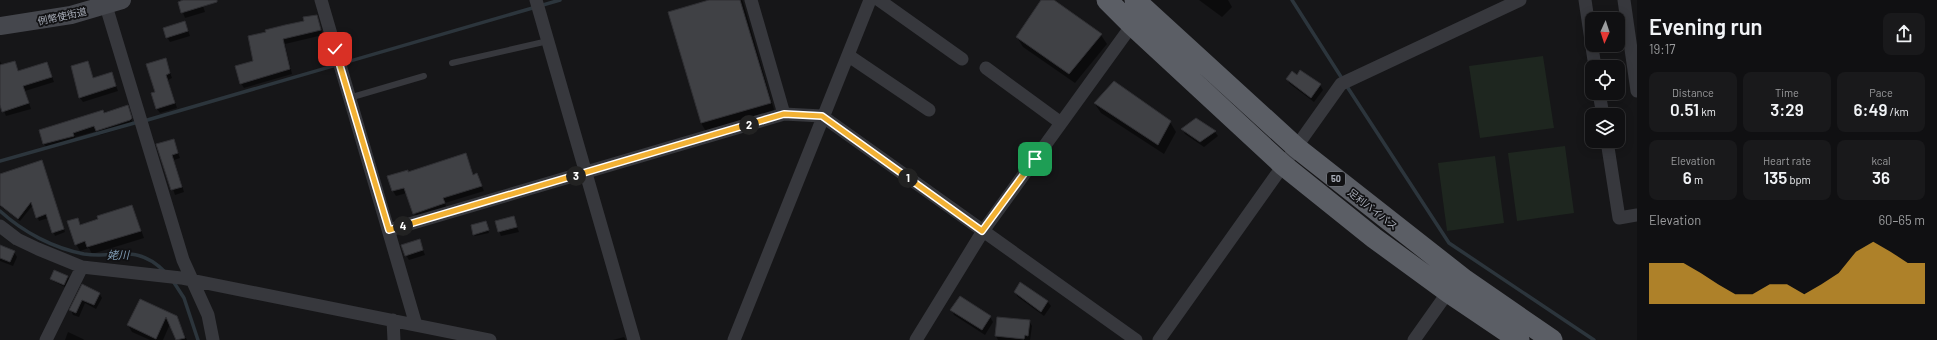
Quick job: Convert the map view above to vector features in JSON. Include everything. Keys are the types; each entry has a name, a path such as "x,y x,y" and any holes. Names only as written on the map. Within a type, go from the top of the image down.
{"highway":[{"name":"50","path":"1107,0 1283,165 1374,238 1448,292 1519,340"},
{"name":"足利バイパス","path":"1135,0 1297,148 1465,280 1552,340"}],"main road":[{"name":"例幣使街道","path":"0,26 71,15 114,3"}],"street":[{"path":"321,0 416,325"},
{"path":"751,0 784,114"},
{"path":"734,340 822,116 849,56 870,0"},
{"path":"879,0 962,59"},
{"path":"1159,340 1283,165 1345,82 1520,0"},
{"path":"1585,0 1594,60"},
{"path":"1624,0 1637,91"},
{"path":"114,3 183,260 186,279 208,315 213,340"},
{"path":"537,4 587,172 634,340"},
{"path":"916,340 982,231 1132,25"},
{"path":"849,56 929,110"},
{"path":"986,68 1061,123"},
{"path":"389,230 784,114 822,116 1136,340"},
{"path":"1608,148 1619,218 1637,215"},
{"path":"0,226 17,238 38,249 82,267 186,279 481,339"},
{"path":"46,340 82,267"},
{"path":"1414,340 1448,292"},
{"path":"393,320 394,340"}],"lane":[{"path":"452,63 548,41"},
{"path":"349,98 424,76"}],"shaded area":[{"path":"1543,56 1554,128 1480,138 1469,66"},
{"path":"1565,146 1574,213 1517,221 1508,153"},
{"path":"1495,156 1504,223 1447,231 1438,163"}],"building":[{"path":"183,0 217,0 217,2 181,13 178,2"},
{"path":"709,0 740,0 771,103 701,123 668,12"},
{"path":"1041,0 1054,0 1102,34 1069,74 1016,37"},
{"path":"317,15 321,30 283,39 290,69 240,84 235,66 253,61 248,36 266,32 265,30 304,21 303,17"},
{"path":"185,21 188,31 166,38 163,28"},
{"path":"166,58 170,73 166,75 175,103 156,109 151,93 155,92 146,64"},
{"path":"15,61 18,71 47,62 52,77 23,86 29,103 2,112 0,105 0,65"},
{"path":"88,61 93,78 112,72 116,86 79,98 71,66"},
{"path":"1300,70 1321,84 1311,98 1286,79 1292,71 1297,75"},
{"path":"1114,81 1171,121 1158,145 1094,103"},
{"path":"128,105 132,118 130,120 96,131 94,126 73,133 74,136 43,144 39,130 103,110 104,113"},
{"path":"1196,118 1216,131 1200,142 1181,129"},
{"path":"174,139 178,153 172,155 182,187 171,190 156,144"},
{"path":"466,153 473,175 477,173 482,186 443,198 445,203 413,214 404,188 392,191 387,176 408,170 408,172"},
{"path":"42,160 64,229 52,233 46,214 36,218 31,202 18,219 0,205 0,174"},
{"path":"132,205 141,231 87,247 85,241 75,245 67,221 78,218 80,225 98,219 97,216"},
{"path":"514,216 517,227 498,232 495,221"},
{"path":"486,221 489,230 473,235 471,225"},
{"path":"420,239 423,250 405,256 401,245"},
{"path":"0,245 15,251 10,262 0,258"},
{"path":"54,270 68,276 64,285 50,279"},
{"path":"1020,282 1048,301 1041,312 1014,292"},
{"path":"82,284 100,293 94,305 82,300 76,313 69,310"},
{"path":"960,296 991,316 982,330 950,310"},
{"path":"140,299 177,316 185,338 176,340 166,317 156,339 127,325"},
{"path":"997,317 1030,320 1028,336 1025,335 1024,339 995,336"}],"waterway":[{"path":"144,121 560,0"},
{"path":"1292,0 1343,80"},
{"path":"1346,85 1449,243 1594,340"},
{"path":"0,161 138,122"},
{"name":"姥川","path":"0,211 18,226 61,248 84,254 136,255 155,263 165,272"},
{"name":"姥川","path":"173,281 184,298 198,340"}],"route":[{"path":"335,49 389,230 784,114 822,116 982,231 1035,159"}]}
